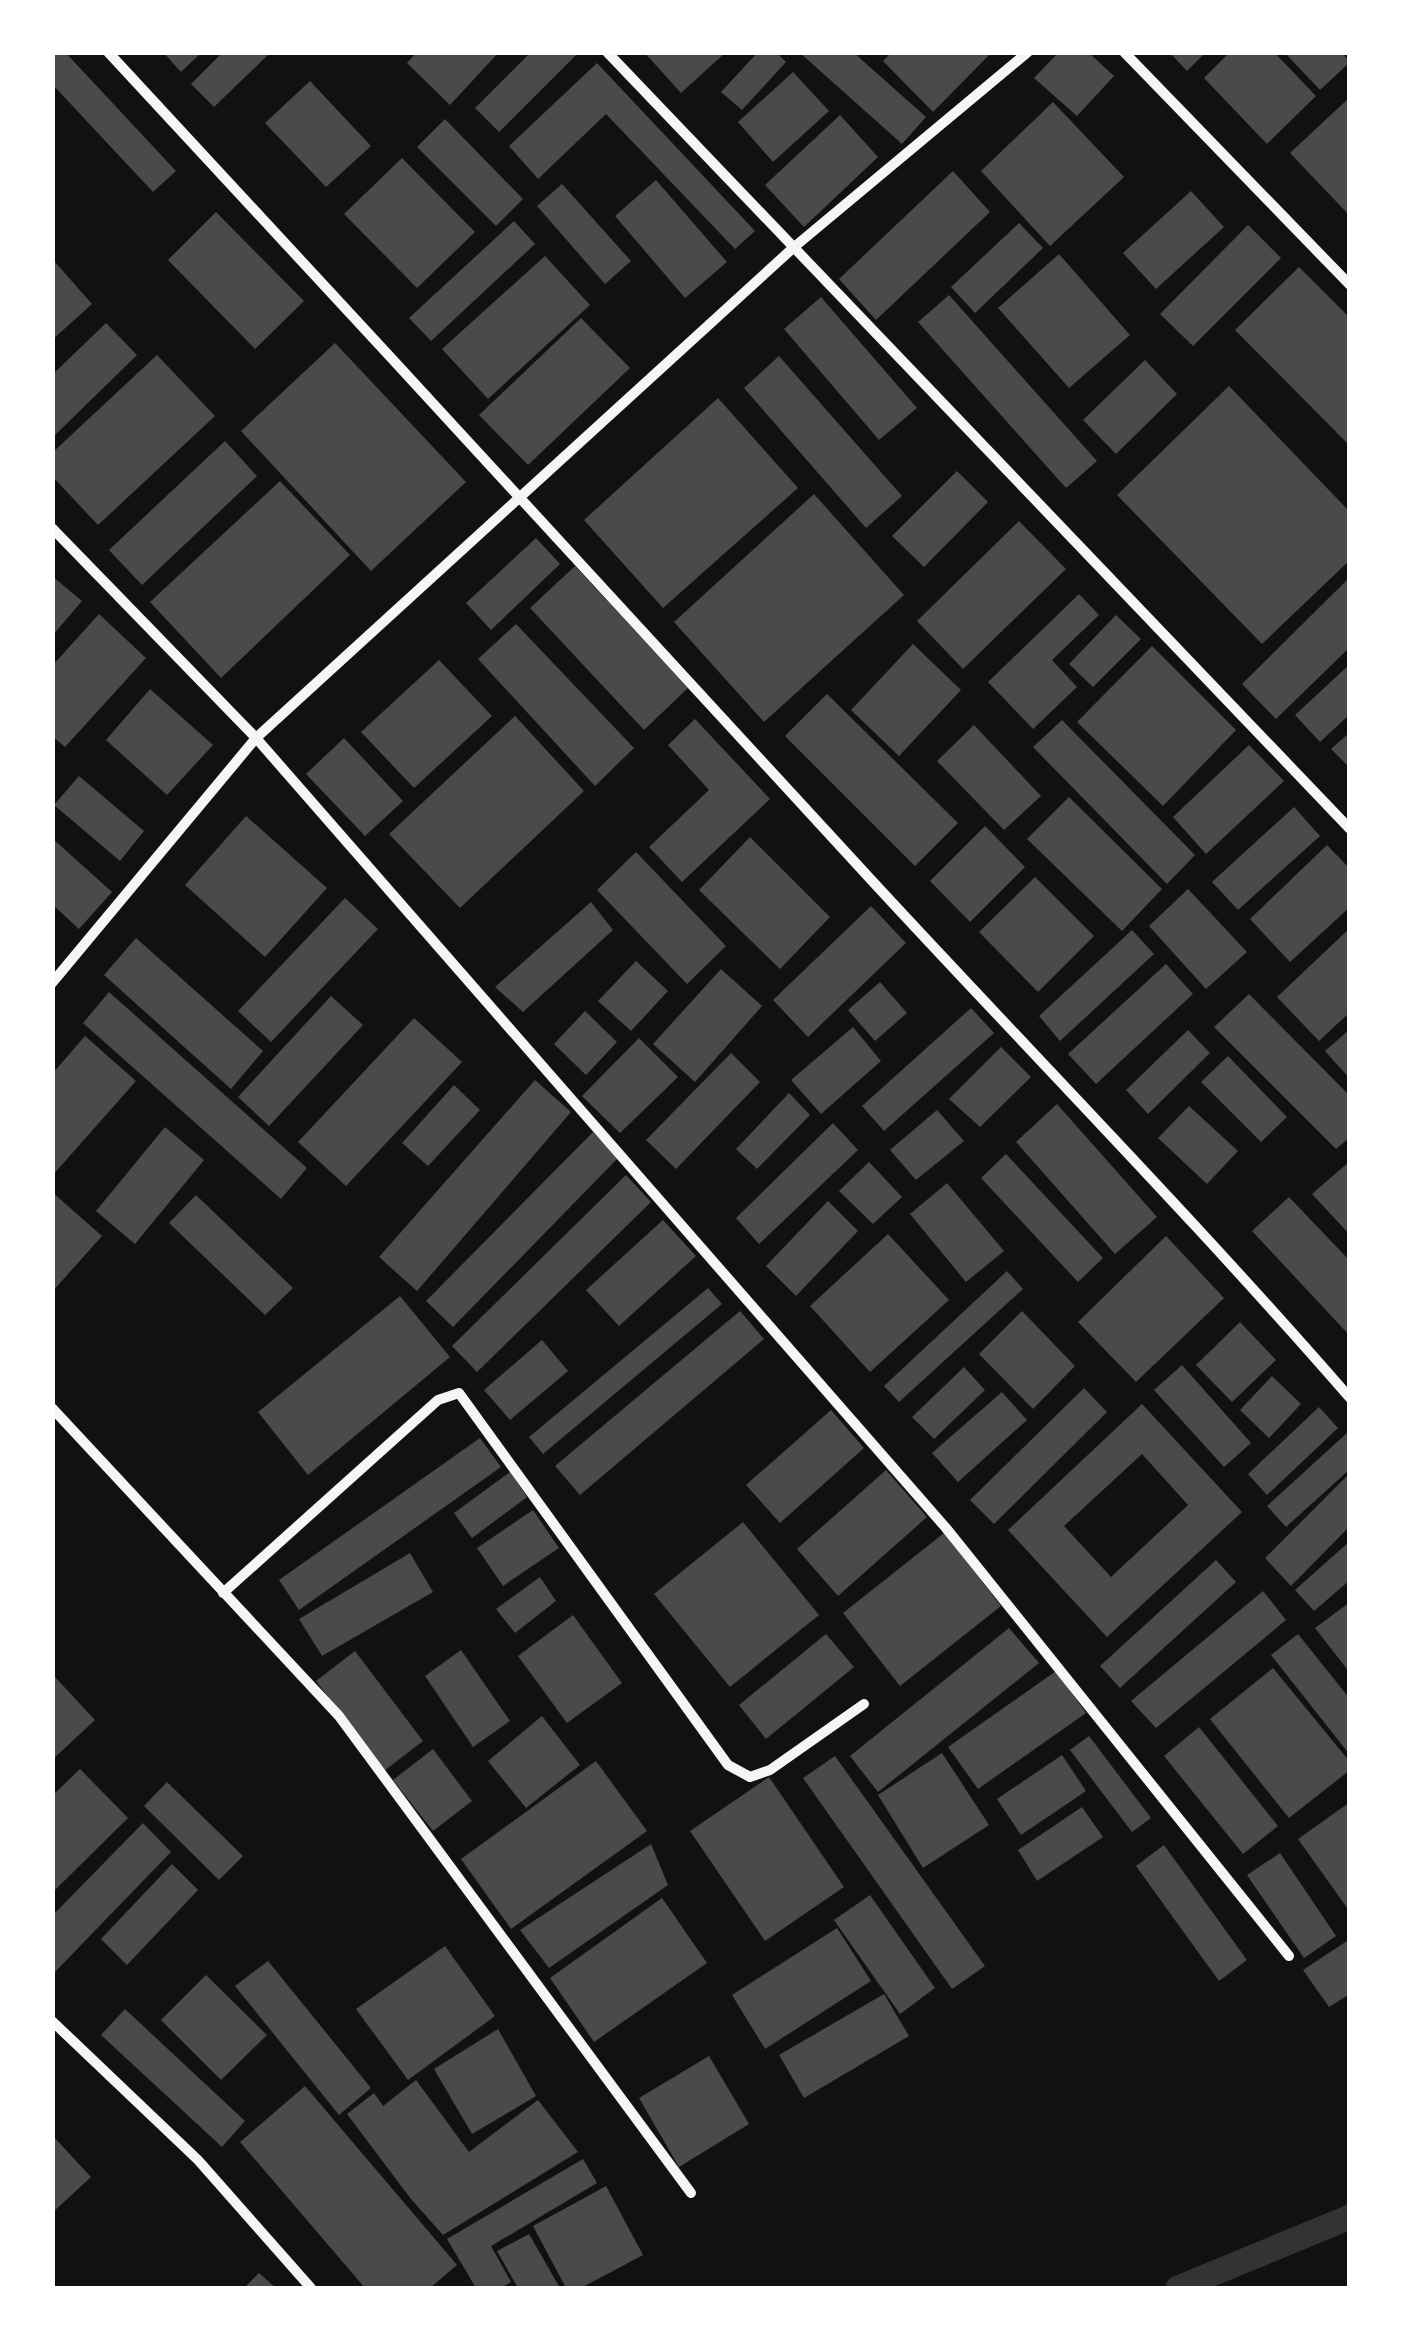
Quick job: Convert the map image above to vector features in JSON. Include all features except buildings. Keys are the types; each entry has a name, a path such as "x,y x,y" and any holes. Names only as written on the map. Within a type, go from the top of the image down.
{"street":[{"path":"108,52 876,885 1263,1298 1350,1398"},
{"path":"608,52 1350,829"},
{"path":"52,983 256,738 792,248 1028,52"},
{"path":"1124,52 1350,284"},
{"path":"52,528 256,738 946,1528 1289,1956"},
{"path":"223,1593 438,1400 459,1393 728,1766 750,1777 770,1770 864,1704"},
{"path":"52,1408 338,1716 692,2192"},
{"path":"52,2020 198,2160 311,2288"}],"waterway":[{"path":"1178,2288 1350,2217"}]}
